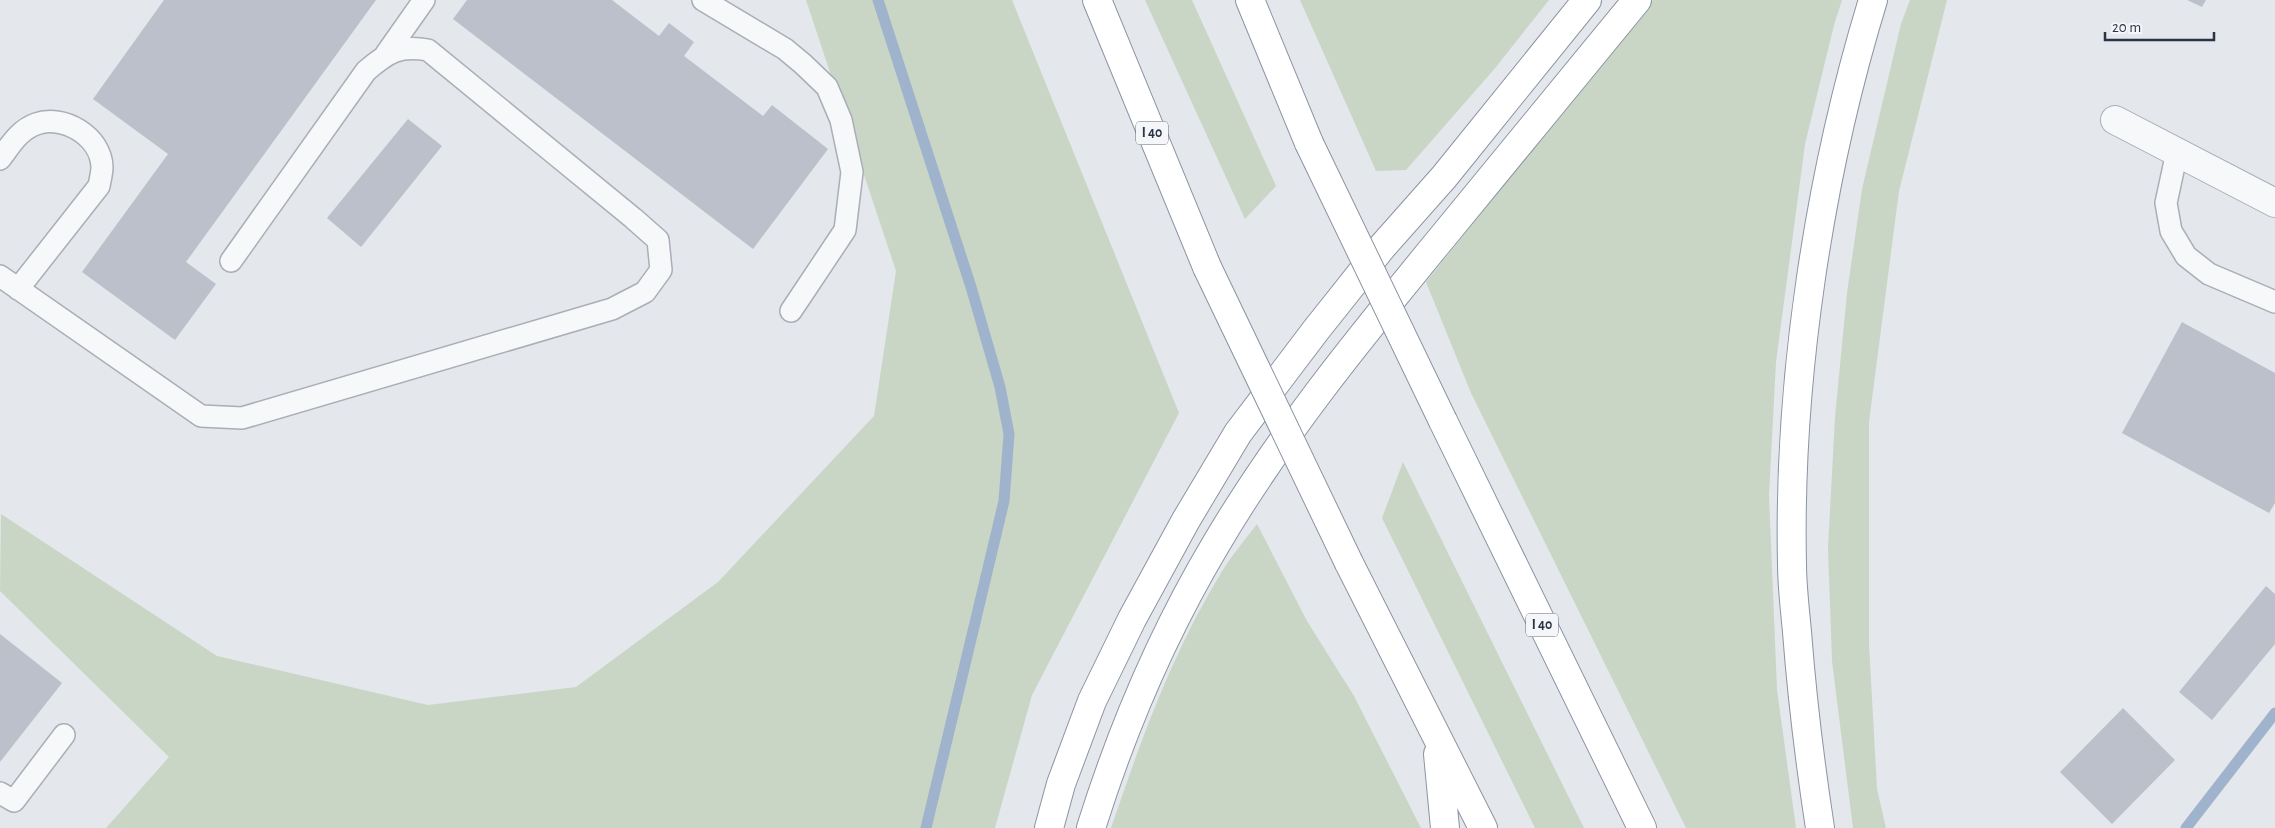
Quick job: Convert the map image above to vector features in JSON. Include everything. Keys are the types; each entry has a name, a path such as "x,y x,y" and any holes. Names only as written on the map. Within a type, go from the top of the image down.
{"highway":[{"name":"I 40","path":"1097,0 1207,267 1349,563 1483,828"},
{"name":"I 40","path":"1250,0 1309,142 1642,828"},
{"path":"1049,828 1061,784 1092,701 1132,619 1238,433 1376,254 1444,177 1588,0"},
{"path":"1091,828 1110,766 1140,690 1215,545 1259,475 1351,349 1637,0"},
{"path":"1820,828 1801,684 1792,566 1792,482 1798,396 1810,291 1832,160 1853,65 1873,0"},
{"path":"1436,738 1446,828"}],"street":[{"path":"2114,120 2275,203"}],"lane":[{"path":"231,261 366,71 386,54 424,0"},
{"path":"703,0 785,49 803,64 827,87 840,120 852,172 845,230 791,311"},
{"path":"0,276 201,416 242,418 612,309 645,292 660,270 658,240 428,50 409,47 386,54"},
{"path":"0,160 20,133 36,124 55,122 76,127 95,145 102,166 99,186 18,289"},
{"path":"2177,152 2166,203 2171,231 2186,256 2209,274 2275,302"},
{"path":"0,793 14,801 64,736"}],"green space":[{"path":"806,0 1012,0 1179,413 1032,695 995,828 106,828 169,757 0,591 1,514 217,656 428,705 576,687 718,582 874,416 896,271"},
{"path":"1145,0 1192,0 1276,186 1245,219"},
{"path":"1300,0 1549,0 1496,67 1406,170 1376,171"},
{"path":"1653,0 1842,0 1834,25 1805,144 1776,362 1769,495 1777,690 1796,828 1686,828 1471,393 1426,282"},
{"path":"1910,0 1947,0 1899,191 1869,422 1869,644 1877,789 1886,828 1853,828 1832,661 1828,548 1835,417 1847,293 1862,189 1901,24"},
{"path":"1403,462 1584,828 1535,828 1382,518"},
{"path":"1257,524 1307,621 1354,696 1421,828 1111,828 1146,730 1187,634 1225,567"}],"building":[{"path":"164,0 376,0 186,262 216,284 175,340 82,272 168,154 93,99"},
{"path":"467,0 612,0 659,36 669,23 694,42 684,56 763,116 772,105 828,149 753,249 453,19"},
{"path":"2187,0 2206,0 2202,7"},
{"path":"408,119 442,146 361,247 327,218"},
{"path":"2182,322 2275,373 2275,503 2269,513 2122,433"},
{"path":"2266,586 2275,594 2275,644 2212,720 2179,692"},
{"path":"0,634 62,683 0,762"},
{"path":"2123,708 2175,760 2112,824 2060,772"}],"waterway":[{"path":"878,0 971,287 1000,387 1009,434 1004,501 926,828"},
{"path":"2186,828 2275,713"}]}
